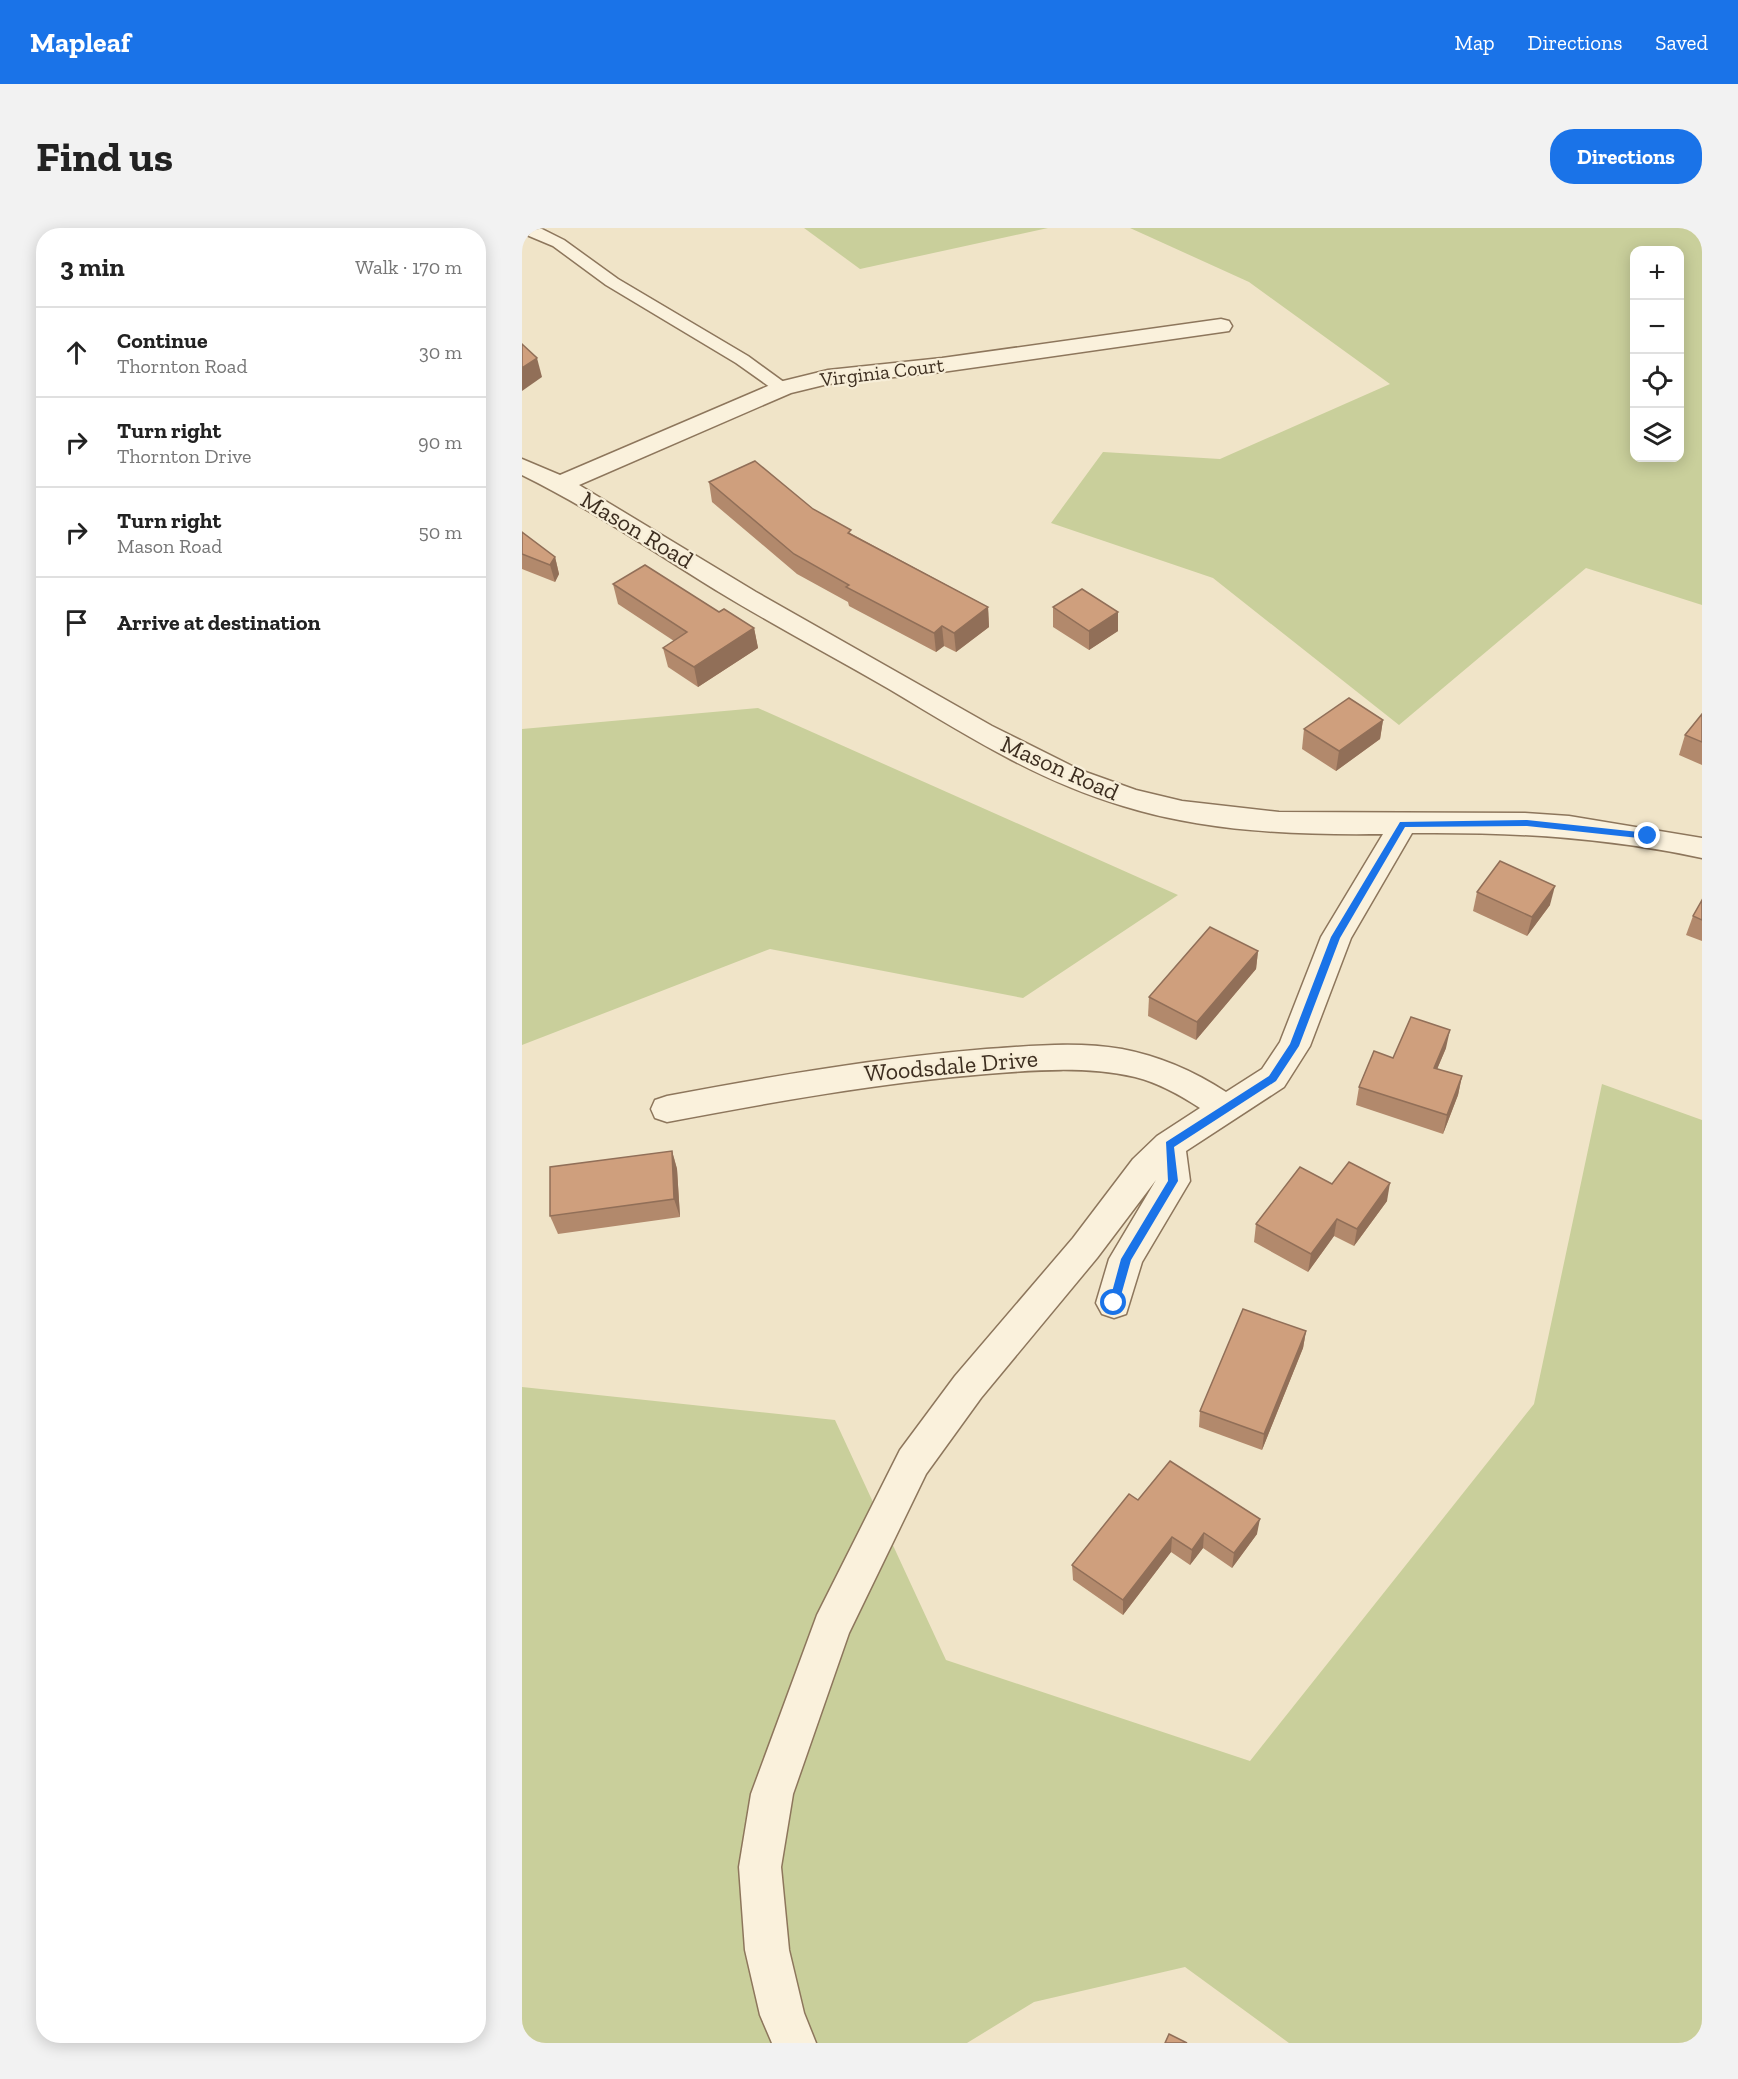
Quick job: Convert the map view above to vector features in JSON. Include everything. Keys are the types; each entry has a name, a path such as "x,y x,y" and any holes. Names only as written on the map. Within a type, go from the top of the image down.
{"street":[{"name":"Virginia Court","path":"561,484 783,388 828,377 1221,326"},
{"name":"Mason Road","path":"522,465 561,484 752,600 980,732 1075,780 1188,814 1251,822 1311,825 1527,823 1648,836 1702,848"},
{"path":"794,2043 782,2015 766,1950 760,1867 772,1794 831,1628 913,1462 968,1387 1085,1248 1145,1169 1169,1145 1273,1078 1294,1046 1336,937 1403,824"},
{"name":"Woodsdale Drive","path":"667,1109 857,1074 917,1066 1082,1056 1125,1062 1169,1075 1200,1090 1226,1109"},
{"path":"1114,1303 1126,1259 1173,1181 1169,1145"}],"lane":[{"path":"523,228 535,231 572,252 613,282 751,363 783,388"}],"green space":[{"path":"804,228 1048,228 860,269"},
{"path":"1130,228 1702,228 1702,605 1586,568 1399,725 1213,578 1051,523 1103,452 1220,459 1390,384 1249,282"},
{"path":"758,708 1178,895 1023,998 770,949 522,1045 522,729"},
{"path":"1602,1084 1702,1120 1702,2043 1289,2043 1185,1967 1034,2002 967,2043 522,2043 522,1387 835,1420 946,1660 1250,1761 1534,1404"}],"building":[{"path":"522,344 537,358 522,368"},
{"path":"755,461 813,509 851,530 848,533 988,607 954,633 942,626 934,633 846,587 849,585 794,554 709,482"},
{"path":"522,532 555,557 550,565 522,554"},
{"path":"645,565 719,612 724,609 754,628 694,667 663,648 687,632 613,584"},
{"path":"1082,589 1118,612 1089,631 1053,607"},
{"path":"1349,698 1383,720 1339,751 1304,729"},
{"path":"1702,714 1702,742 1685,735"},
{"path":"1500,861 1555,886 1532,917 1477,892"},
{"path":"1702,900 1702,920 1693,916"},
{"path":"1210,927 1258,951 1197,1022 1149,997"},
{"path":"1411,1017 1450,1030 1434,1068 1462,1076 1447,1115 1359,1087 1374,1051 1393,1058"},
{"path":"672,1151 674,1199 550,1216 550,1167"},
{"path":"1349,1162 1390,1183 1357,1229 1337,1219 1311,1254 1256,1224 1300,1167 1332,1184"},
{"path":"1243,1309 1306,1331 1264,1434 1200,1411"},
{"path":"1170,1461 1260,1519 1234,1553 1204,1533 1192,1550 1172,1537 1123,1600 1072,1565 1129,1494 1138,1500"},
{"path":"1169,2034 1187,2043 1165,2043"}],"route":[{"path":"1114,1303 1126,1259 1173,1181 1169,1145 1273,1078 1294,1046 1336,937 1357,898 1403,824 1527,823 1648,836"}]}
